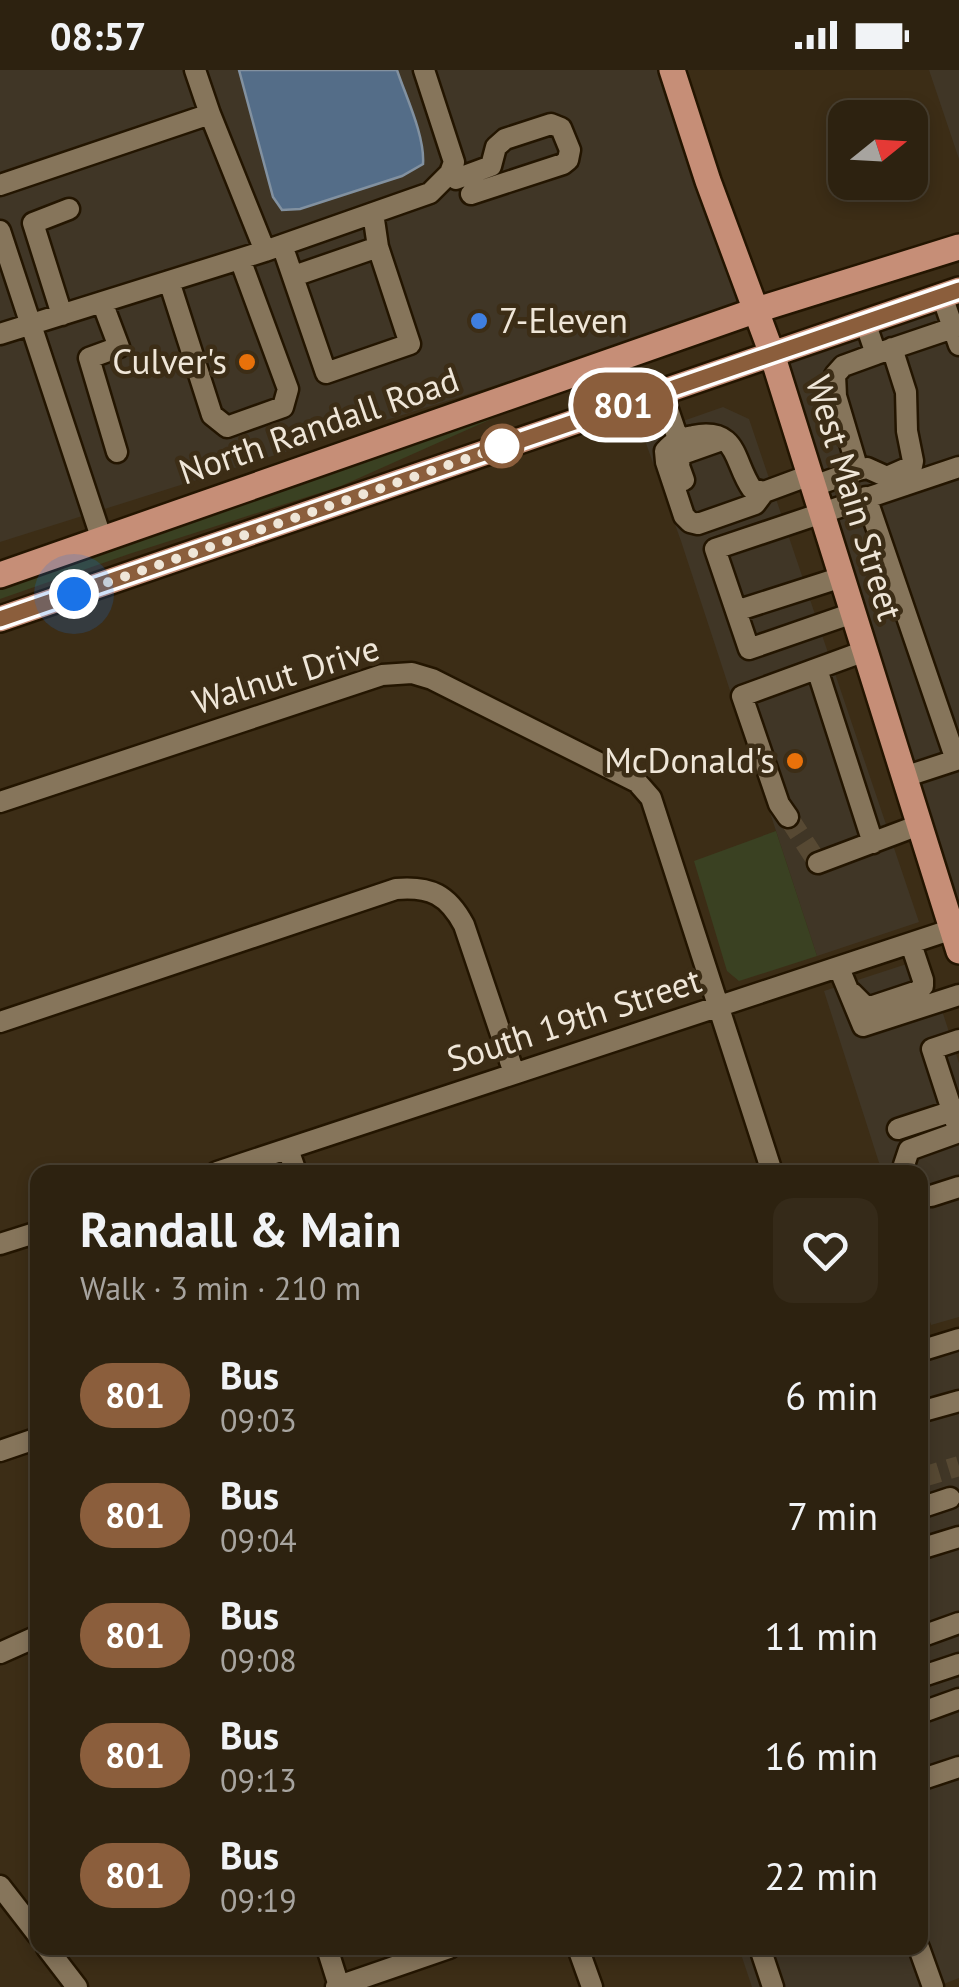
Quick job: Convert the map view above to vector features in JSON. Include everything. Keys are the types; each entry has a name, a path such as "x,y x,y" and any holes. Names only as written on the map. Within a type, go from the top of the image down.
{"main road":[{"name":"West Main Street","path":"672,70 772,354 957,936"},
{"name":"North Randall Road","path":"0,576 757,310 959,246"},
{"path":"0,619 951,293"}],"street":[{"path":"195,70 210,114 274,248 294,276 326,373 410,344 378,247 373,213"},
{"path":"0,334 274,248 430,193 450,173 454,162 424,70"},
{"path":"0,185 210,114"},
{"path":"551,124 561,128 570,150 568,160 463,187 491,166 496,148 505,140 551,124"},
{"path":"62,315 32,223 69,209"},
{"path":"0,230 102,540"},
{"path":"294,276 378,247"},
{"path":"168,281 212,415 227,426 283,407 288,388 240,258"},
{"path":"858,470 836,396 836,375 843,366 884,351 956,336 951,293"},
{"path":"102,302 119,347 88,358 117,452"},
{"path":"764,492 756,504 698,524 690,522 684,516 666,451 678,439 706,434 726,439 752,490 764,492 867,468 887,477 912,466 906,392 865,322"},
{"path":"662,392 678,439"},
{"path":"704,522 695,516 679,466 680,457 726,439"},
{"path":"853,613 748,649 715,550 959,467"},
{"path":"866,497 957,759 904,776"},
{"path":"736,611 842,578"},
{"path":"788,818 779,804 742,696 865,652"},
{"path":"817,669 873,843"},
{"name":"Walnut Drive","path":"0,802 382,675 412,673 432,679 636,782 652,798 717,1008"},
{"path":"818,863 920,825"},
{"path":"0,1022 396,889 415,888 446,900 464,925 514,1073"},
{"name":"South 19th Street","path":"238,1165 911,944 957,936"},
{"path":"911,944 924,980 920,999"},
{"path":"839,968 862,1026 920,999 959,995"},
{"path":"717,1008 770,1165"},
{"path":"957,1121 932,1049 959,1040"},
{"path":"898,1129 957,1121"},
{"path":"904,1165 909,1150 957,1121"},
{"path":"288,1149 294,1165"},
{"path":"928,1196 959,1187"},
{"path":"0,1244 30,1235"},
{"path":"928,1348 959,1338"},
{"path":"928,1410 959,1400"},
{"path":"0,1451 30,1441"},
{"path":"928,1505 950,1498"},
{"path":"928,1547 959,1537"},
{"path":"928,1633 959,1623"},
{"path":"0,1653 30,1640"},
{"path":"928,1674 959,1664"},
{"path":"928,1710 959,1700"},
{"path":"928,1777 959,1767"},
{"path":"0,1886 30,1925"},
{"path":"52,1955 76,1987"},
{"path":"329,1955 338,1986 429,1955"},
{"path":"581,1955 592,1987"},
{"path":"762,1955 773,1987"},
{"path":"922,1955 933,1987"}],"shaded area":[{"path":"0,70 672,70 744,307 0,542"},
{"path":"929,70 959,70 959,159"},
{"path":"959,297 959,925 780,358"},
{"path":"723,407 749,419 919,922 817,956 643,435"},
{"path":"925,958 959,1063 959,1317 931,1325 928,1315 928,1165 880,1165 824,991"},
{"path":"959,1345 959,1978 936,1987 752,1987 741,1955 928,1955 928,1355"}],"green space":[{"path":"497,413 498,416 341,486 0,599 0,589"},
{"path":"776,831 817,956 739,981 727,971 694,861"}],"water":[{"path":"239,70 397,70 418,129 423,164 402,176 300,209 282,210 273,197"}],"tunnel":[{"path":"788,817 818,863"},
{"path":"928,1476 959,1466"}],"bus line":[{"name":"801","path":"0,619 959,290"}],"place":[{"name":"7-Eleven","path":"479,321"},
{"name":"Culver's","path":"247,362"},
{"name":"McDonald's","path":"795,761"}],"route":[{"path":"74,594 515,442 502,446"}]}
